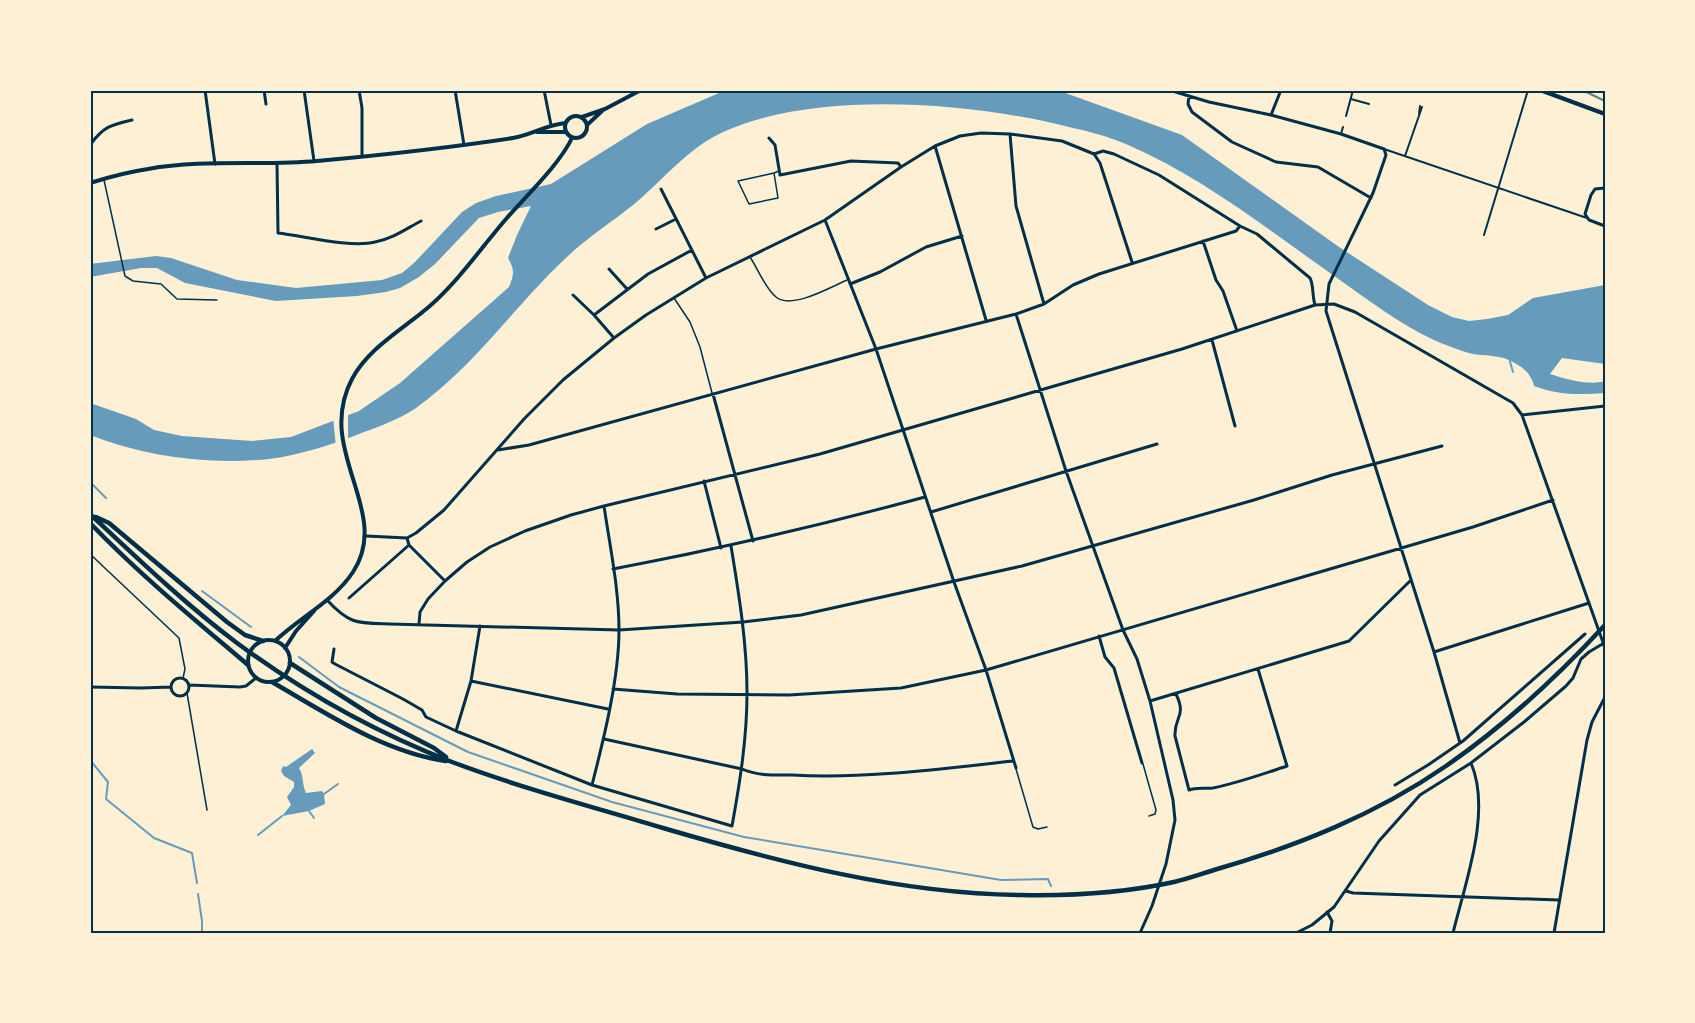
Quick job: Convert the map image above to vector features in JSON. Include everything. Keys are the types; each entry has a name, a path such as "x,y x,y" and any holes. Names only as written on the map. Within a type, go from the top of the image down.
{"main road":[{"path":"90,514 109,523 227,622 245,635 263,641"},
{"path":"90,514 212,623 266,663 366,722 453,762 559,798 747,853 824,871 966,892 1019,895 1114,891 1175,882 1296,844 1383,804 1448,765 1508,718 1605,626"},
{"path":"90,523 163,593 248,663"},
{"path":"290,663 376,718 434,748 453,762"},
{"path":"274,682 343,722 396,748 433,759 453,762"}],"street":[{"path":"212,90 205,91 215,164"},
{"path":"264,90 266,104"},
{"path":"304,90 314,161"},
{"path":"359,90 362,108 362,156"},
{"path":"455,90 464,145"},
{"path":"544,90 551,124"},
{"path":"90,183 148,169 314,161 516,138 536,132 551,124 565,123 572,117 581,117 605,109 641,90"},
{"path":"1169,90 1341,134 1605,226"},
{"path":"1271,115 1281,90"},
{"path":"1346,116 1353,90"},
{"path":"1484,235 1528,90"},
{"path":"1540,90 1605,114"},
{"path":"1189,96 1188,104 1192,112 1232,141 1276,162 1318,167 1371,198"},
{"path":"1351,99 1368,104"},
{"path":"1405,156 1421,106"},
{"path":"536,132 565,132 572,138 577,138 584,135 587,125 605,109"},
{"path":"581,117 587,125"},
{"path":"90,145 100,130 132,120"},
{"path":"565,123 565,132"},
{"path":"1341,134 1343,127"},
{"path":"366,536 407,538 429,524 562,380 614,338 674,297 706,278 825,220 901,167 935,147 960,136 981,133 1062,141 1094,154 1100,163 1132,262"},
{"path":"1010,135 1016,206 1044,304"},
{"path":"275,641 290,626 327,600 343,585 360,559 366,536 363,511 343,449 341,417 346,393 359,367 383,343 446,291 534,186 560,159 572,138"},
{"path":"769,138 775,145 780,175 851,161 897,163 901,167"},
{"path":"935,147 987,321"},
{"path":"1384,149 1386,156 1371,198 1329,284 1325,304 1434,652 1460,743"},
{"path":"1094,154 1103,151 1146,168 1240,226 1257,234 1310,278 1315,305"},
{"path":"277,163 278,233 353,243 373,243 391,238 421,221"},
{"path":"1587,218 1586,210 1591,195 1595,189 1605,188"},
{"path":"661,189 706,278"},
{"path":"656,229 676,219"},
{"path":"825,220 876,350 954,582 987,670 1016,768"},
{"path":"498,450 529,445 1016,314 1044,304 1073,285 1098,274 1236,231 1240,226"},
{"path":"849,282 880,272 926,247 962,236"},
{"path":"1203,241 1237,331"},
{"path":"594,315 648,274 692,250"},
{"path":"609,268 627,289"},
{"path":"573,295 614,338"},
{"path":"419,624 420,612 428,599 467,562 508,539 571,515 820,454 1212,340 1315,305 1334,303 1355,312 1513,403 1522,415 1605,648"},
{"path":"1016,314 1066,471 1137,660 1150,701 1173,800 1174,820 1166,864 1140,933"},
{"path":"1212,340 1235,426"},
{"path":"712,394 753,541"},
{"path":"1522,415 1605,406"},
{"path":"931,512 1157,444"},
{"path":"327,600 341,615 360,623 619,630 743,622 801,615 1022,566 1374,463 1442,446"},
{"path":"704,481 721,548"},
{"path":"613,569 753,541 926,497"},
{"path":"613,689 677,694 747,694 843,693 901,688 987,670 1473,527 1552,500"},
{"path":"592,785 604,739 613,689 619,630 604,506"},
{"path":"407,538 409,545 445,581"},
{"path":"349,598 409,545"},
{"path":"334,649 332,662 422,710 426,717 456,731 592,785 732,826 742,769 747,694 743,622 731,546"},
{"path":"1150,701 1349,641 1410,581"},
{"path":"1434,652 1589,603"},
{"path":"285,648 296,631 321,604"},
{"path":"456,731 471,681 480,626"},
{"path":"1395,785 1460,743 1585,633"},
{"path":"1099,636 1105,657 1114,668 1142,763"},
{"path":"263,641 275,641 285,648 290,663 287,671 274,682 256,678 248,663 253,646 263,641"},
{"path":"1296,933 1312,925 1346,891 1379,841 1420,795 1471,763 1524,722 1566,686 1573,678 1581,660 1589,652 1604,643"},
{"path":"1176,694 1182,715 1174,728 1175,736 1189,790 1198,787 1210,789 1287,766 1258,669"},
{"path":"189,685 187,693 178,696 173,693 171,687 175,680 183,678 189,685 240,687 246,686 256,678"},
{"path":"471,681 608,710"},
{"path":"90,687 171,687"},
{"path":"1554,933 1587,740 1592,722 1605,697"},
{"path":"604,739 763,774 864,775 1013,761"},
{"path":"1453,933 1478,822 1478,801 1471,763"},
{"path":"1346,891 1353,894 1559,900"},
{"path":"1327,912 1332,921 1330,933"}],"lane":[{"path":"774,172 778,198 749,204 738,181 774,172 780,171"},
{"path":"104,179 125,276 132,281 161,284 177,299 217,300"},
{"path":"750,256 771,291 781,300 795,301 849,282"},
{"path":"674,297 690,322 700,347 712,394"},
{"path":"90,554 179,638 185,669 183,678"},
{"path":"187,693 207,810"},
{"path":"1142,763 1156,810 1155,814 1149,816"},
{"path":"1016,768 1033,827 1038,829 1047,826"}],"water":[{"path":"726,90 1057,90 1182,135 1339,247 1428,305 1452,317 1469,321 1508,315 1533,298 1605,285 1605,364 1562,358 1550,374 1585,382 1605,381 1605,393 1569,394 1542,389 1534,386 1526,372 1508,360 1468,353 1421,334 1372,303 1210,189 1156,158 1120,142 1065,126 984,111 892,104 846,105 802,110 760,119 723,132 698,147 633,205 568,256 476,354 437,391 416,408 391,422 305,452 247,461 178,458 133,449 90,435 90,403 136,419 154,430 182,436 252,441 291,437 359,411 400,383 509,287 513,272 508,258 531,206 479,218 435,264 419,277 400,288 357,296 276,301 185,283 157,268 141,268 90,277 90,264 156,256 171,258 237,280 296,288 382,280 402,273 462,212 476,203 496,196 551,184 647,124"},
{"path":"312,749 315,753 299,768 306,793 322,791 325,804 309,811 282,816 291,805 287,797 294,787 294,782 284,776 281,771 283,766 286,767"}],"pier":[{"path":"348,412 348,442 336,447 333,417"}],"waterway":[{"path":"1509,358 1513,372"},
{"path":"90,482 106,498"},
{"path":"202,591 251,627"},
{"path":"299,657 339,687 468,752 612,802 744,837 1001,880 1048,879 1051,886"},
{"path":"90,760 108,782 106,799 154,838 192,853 197,883"},
{"path":"324,794 338,784"},
{"path":"309,811 314,818"},
{"path":"258,835 282,816"},
{"path":"198,894 202,933"}],"railway":[{"path":"1582,90 1605,101"}]}
